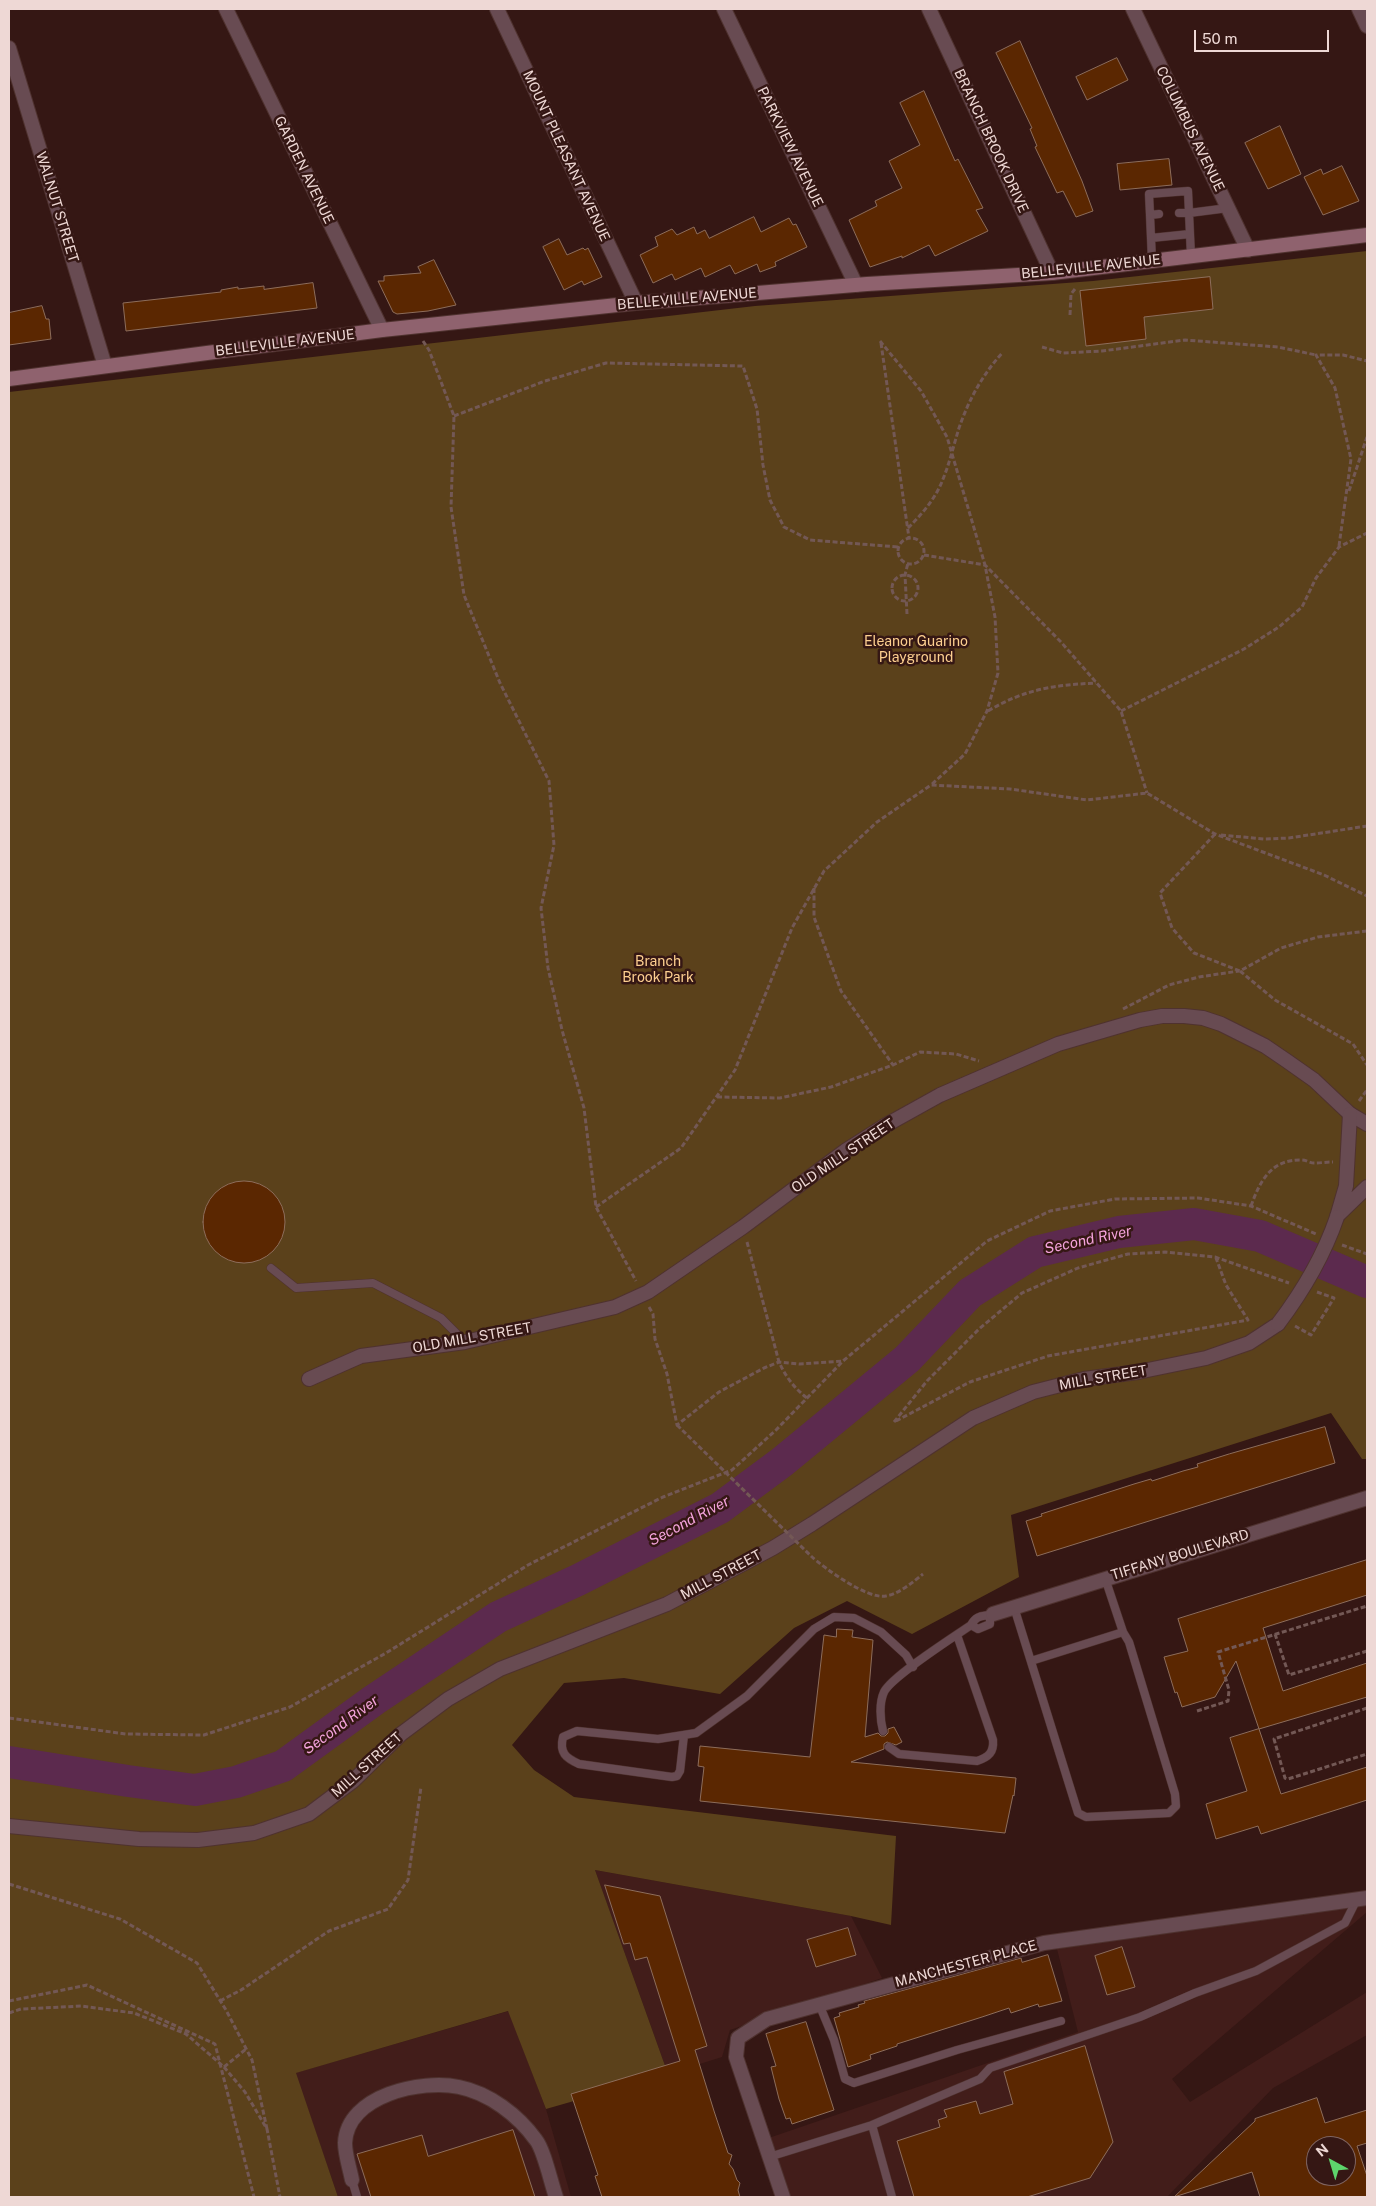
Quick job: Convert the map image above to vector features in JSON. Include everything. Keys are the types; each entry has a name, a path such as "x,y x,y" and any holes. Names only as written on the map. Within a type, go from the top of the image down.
{"main road":[{"name":"BELLEVILLE AVENUE","path":"9,379 382,330 636,303 856,285 1052,273 1367,235"}],"street":[{"name":"GARDEN AVENUE","path":"226,9 382,330"},
{"name":"MOUNT PLEASANT AVENUE","path":"497,9 636,303"},
{"name":"PARKVIEW AVENUE","path":"724,9 856,285"},
{"name":"BRANCH BROOK DRIVE","path":"929,9 1052,273"},
{"name":"COLUMBUS AVENUE","path":"1132,9 1248,250"},
{"path":"1359,9 1367,26"},
{"name":"WALNUT STREET","path":"9,48 105,366"},
{"name":"OLD MILL STREET","path":"309,1379 361,1356 465,1342 583,1315 615,1306 643,1294 743,1227 844,1151 940,1095 1058,1044 1140,1020 1162,1016 1203,1018 1221,1024 1287,1061 1314,1080 1350,1114 1367,1124"},
{"path":"1337,1217 1346,1186 1350,1114"},
{"name":"MILL STREET","path":"9,1826 140,1839 198,1840 254,1833 310,1814 352,1781 401,1734 448,1699 500,1669 667,1604 772,1548 812,1524 973,1418 1041,1390 1084,1379 1138,1372 1206,1358 1249,1343 1278,1324 1298,1298 1330,1238 1337,1217 1367,1187"},
{"name":"TIFFANY BOULEVARD","path":"991,1615 1367,1498"},
{"name":"MANCHESTER PLACE","path":"783,2197 736,2057 738,2038 767,2019 1044,1943 1362,1898"},
{"path":"352,2180 345,2142 351,2123 371,2101 395,2091 425,2086 458,2086 492,2099 511,2114 538,2141 556,2197"}],"lane":[{"path":"1152,261 1149,194 1188,191 1191,256"},
{"path":"1179,213 1228,208"},
{"path":"1150,215 1159,214"},
{"path":"1151,238 1190,234"},
{"path":"271,1268 296,1288 373,1283 441,1318 465,1342"},
{"path":"1014,1607 1078,1813 1086,1817 1169,1813 1176,1806 1175,1794 1129,1642 1123,1632 1105,1578"},
{"path":"883,1730 881,1704 888,1686 971,1625 978,1629 990,1624 991,1615"},
{"path":"684,1735 680,1771 678,1776 672,1777 579,1764 565,1757 561,1747 563,1738 577,1731 658,1740 684,1735 696,1733 747,1696 814,1628 834,1617 854,1618 881,1632 906,1655 913,1667"},
{"path":"1031,1661 1123,1632"},
{"path":"888,1748 899,1754 978,1761 988,1756 994,1747 957,1635"},
{"path":"769,2157 872,2125 980,2079 990,2068 1140,2017 1195,1992 1256,1971 1345,1922 1362,1898"},
{"path":"819,2004 834,2040 845,2079 854,2084 957,2050 1061,2021"},
{"path":"872,2125 892,2197"},
{"path":"352,2180 357,2197"}],"path":[{"path":"1070,315 1071,294 1075,290"},
{"path":"1042,347 1063,353 1102,351 1185,340 1278,347 1316,355 1344,355 1367,362"},
{"path":"596,1206 681,1148 735,1070 792,928 824,871 877,822 931,785 965,754 988,711 998,673 995,617 985,565 947,437 921,391 880,341 909,538"},
{"path":"429,350 454,416 451,507 464,595 500,683 549,781 554,845 541,908 548,968 562,1030 584,1108 596,1206 653,1314 655,1339 667,1374 677,1425 822,1566 868,1593 885,1597 902,1589 923,1574"},
{"path":"908,528 924,513 943,480 973,395 988,368 1003,352"},
{"path":"1121,710 1244,649 1279,627 1302,607 1316,578 1338,547 1347,499 1351,460 1336,388 1316,355"},
{"path":"454,416 545,381 606,363 743,366 757,409 763,465 770,500 784,527 810,540 898,547"},
{"path":"1347,499 1367,437"},
{"path":"1338,547 1367,533"},
{"path":"909,538 918,539 924,546 924,555 919,561 908,563 901,559 898,547 902,541 909,538"},
{"path":"924,555 985,565 1055,635 1121,710 1147,793"},
{"path":"907,614 905,575 908,563"},
{"path":"905,575 916,580 919,588 916,596 907,602 896,599 892,591 893,582 905,575"},
{"path":"988,711 1010,698 1042,688 1097,683"},
{"path":"931,785 1010,788 1087,800 1147,793 1215,834 1324,875 1367,896"},
{"path":"1215,834 1264,839 1289,838 1367,826"},
{"path":"1215,834 1160,893 1172,928 1194,953 1240,970 1275,1000 1354,1044 1367,1064"},
{"path":"814,888 814,917 841,991 893,1065"},
{"path":"1120,1012 1127,1005 1169,985 1198,977 1240,970 1281,948 1318,937 1367,931"},
{"path":"717,1097 780,1098 831,1087 893,1065 920,1052 956,1054 1001,1069"},
{"path":"1251,1206 1259,1184 1267,1174 1280,1164 1302,1160 1313,1163 1333,1162"},
{"path":"9,1718 126,1734 204,1735 290,1707 386,1653 528,1565 663,1497 732,1470 776,1430 843,1361 988,1241 1050,1211 1115,1199 1198,1198 1251,1206 1293,1224"},
{"path":"743,1227 779,1362 790,1382 807,1398"},
{"path":"1215,1257 1226,1285 1248,1320 1048,1356 970,1382 894,1422 927,1381 979,1329 1022,1293 1078,1268 1128,1254 1165,1252 1215,1257 1298,1285"},
{"path":"1361,1253 1367,1254"},
{"path":"1295,1326 1312,1335 1334,1298 1316,1292"},
{"path":"677,1425 719,1392 779,1362 799,1364 843,1361"},
{"path":"1196,1711 1228,1701 1229,1690 1218,1652 1367,1606"},
{"path":"1275,1634 1288,1675 1367,1651"},
{"path":"1367,1708 1274,1739 1285,1778 1288,1779 1367,1754"},
{"path":"220,2001 241,1990 329,1931 388,1909 408,1880 421,1787"},
{"path":"9,1884 120,1919 197,1963 252,2060 280,2197"},
{"path":"9,2002 86,1985 215,2044 254,2197"},
{"path":"9,2013 22,2009 81,2006 134,2013 186,2034 224,2067 245,2092 267,2129"},
{"path":"224,2067 246,2049"}],"shaded area":[{"path":"595,1870 851,1916 882,1978 730,2030 722,2057 668,2074"},
{"path":"1367,1905 1367,1912 1172,2079 1190,2102 1367,1992 1367,2035 1273,2088 1167,2197 779,2197 760,2141 1078,2032 1057,1949"},
{"path":"509,2011 546,2109 571,2197 338,2197 295,2073"}],"green space":[{"name":"Branch Brook Park","path":"1367,251 1367,1459 1362,1459 1331,1413 1011,1515 1019,1577 912,1634 847,1601 794,1628 720,1694 624,1678 564,1683 512,1745 534,1770 574,1797 896,1836 891,1925 851,1916 595,1870 668,2074 546,2109 508,2011 296,2073 338,2197 9,2197 9,392 755,306 1093,281"}],"building":[{"path":"1020,41 1082,181 1093,211 1076,217 1063,191 1057,193 1035,147 1037,146 1030,129 1032,128 996,53"},
{"path":"1117,58 1128,80 1087,100 1076,77"},
{"path":"924,91 955,161 958,159 983,208 976,210 988,231 935,256 929,245 902,258 902,256 870,267 849,220 877,206 875,201 902,188 889,161 920,145 900,103"},
{"path":"1280,126 1301,174 1268,189 1245,143"},
{"path":"1169,159 1172,185 1120,190 1117,164"},
{"path":"1342,166 1359,201 1323,215 1304,177 1321,169 1323,174"},
{"path":"754,217 761,232 789,218 793,225 796,224 807,247 775,262 776,266 760,272 757,264 735,274 730,265 705,277 701,268 675,280 672,274 653,283 640,255 658,246 655,237 672,229 677,235 694,227 697,234 705,230 709,238"},
{"path":"559,239 567,255 583,248 585,250 588,248 602,277 584,285 582,281 564,290 543,247"},
{"path":"434,260 456,305 428,311 397,314 393,312 378,281 384,281 384,276 421,273 418,267"},
{"path":"1210,277 1213,309 1144,317 1146,339 1086,346 1080,291"},
{"path":"313,283 317,308 126,331 123,303 221,292 221,290 238,287 238,289 264,286 264,289"},
{"path":"42,306 46,319 49,319 51,339 9,345 9,313"},
{"path":"244,1181 260,1184 273,1193 282,1206 285,1222 282,1238 273,1251 260,1260 244,1263 228,1260 215,1251 206,1238 203,1222 206,1206 215,1193 228,1184"},
{"path":"1325,1427 1335,1463 1037,1556 1026,1521 1042,1516 1041,1514 1134,1484 1151,1479 1152,1481 1198,1467 1197,1464 1229,1454"},
{"path":"1367,1560 1367,1595 1263,1628 1283,1691 1367,1663 1367,1697 1259,1729 1236,1661 1215,1697 1182,1707 1177,1692 1175,1693 1164,1657 1188,1651 1178,1619"},
{"path":"837,1629 853,1630 852,1637 873,1640 865,1737 878,1733 881,1736 885,1736 888,1733 888,1729 894,1727 902,1742 896,1745 887,1742 884,1744 884,1749 851,1762 1016,1778 1014,1796 1005,1833 700,1801 704,1767 698,1766 700,1746 810,1757 824,1635 836,1637"},
{"path":"1259,1729 1281,1794 1367,1767 1367,1800 1261,1834 1258,1826 1216,1839 1206,1804 1247,1791 1230,1738"},
{"path":"605,1885 660,1896 707,2046 695,2050 728,2153 732,2155 729,2164 740,2183 738,2190 740,2197 602,2197 595,2176 598,2175 571,2094 680,2061 647,1957 635,1960 630,1943 624,1944"},
{"path":"848,1928 856,1955 816,1967 807,1940"},
{"path":"1122,1947 1135,1987 1107,1995 1095,1956"},
{"path":"1048,1955 1062,2001 1039,2007 1038,2004 1011,2013 1009,2008 897,2044 897,2046 870,2055 871,2059 848,2067 834,2018 840,2016 839,2013 859,2007 858,2005 865,2003 864,2001 1021,1958 1022,1962"},
{"path":"806,2022 834,2110 792,2124 790,2118 786,2119 779,2099 771,2067 776,2066 766,2034"},
{"path":"1085,2046 1113,2142 1090,2178 1027,2197 914,2197 897,2141 940,2127 938,2120 947,2117 944,2110 976,2101 980,2114 1013,2104 1004,2072"},
{"path":"1317,2098 1325,2123 1367,2110 1367,2143 1357,2146 1367,2176 1367,2197 1260,2197 1252,2172 1174,2197 1255,2119"},
{"path":"513,2130 535,2197 371,2197 357,2154 422,2135 428,2156"}],"waterway":[{"name":"Second River","path":"9,1762 195,1790 236,1782 283,1766 374,1700 498,1617 578,1580 720,1508 782,1462 907,1359 970,1293 1035,1252 1119,1232 1194,1224 1260,1236 1367,1282"}],"park label":[{"name":"Eleanor Guarino Playground","path":"916,650"}]}
